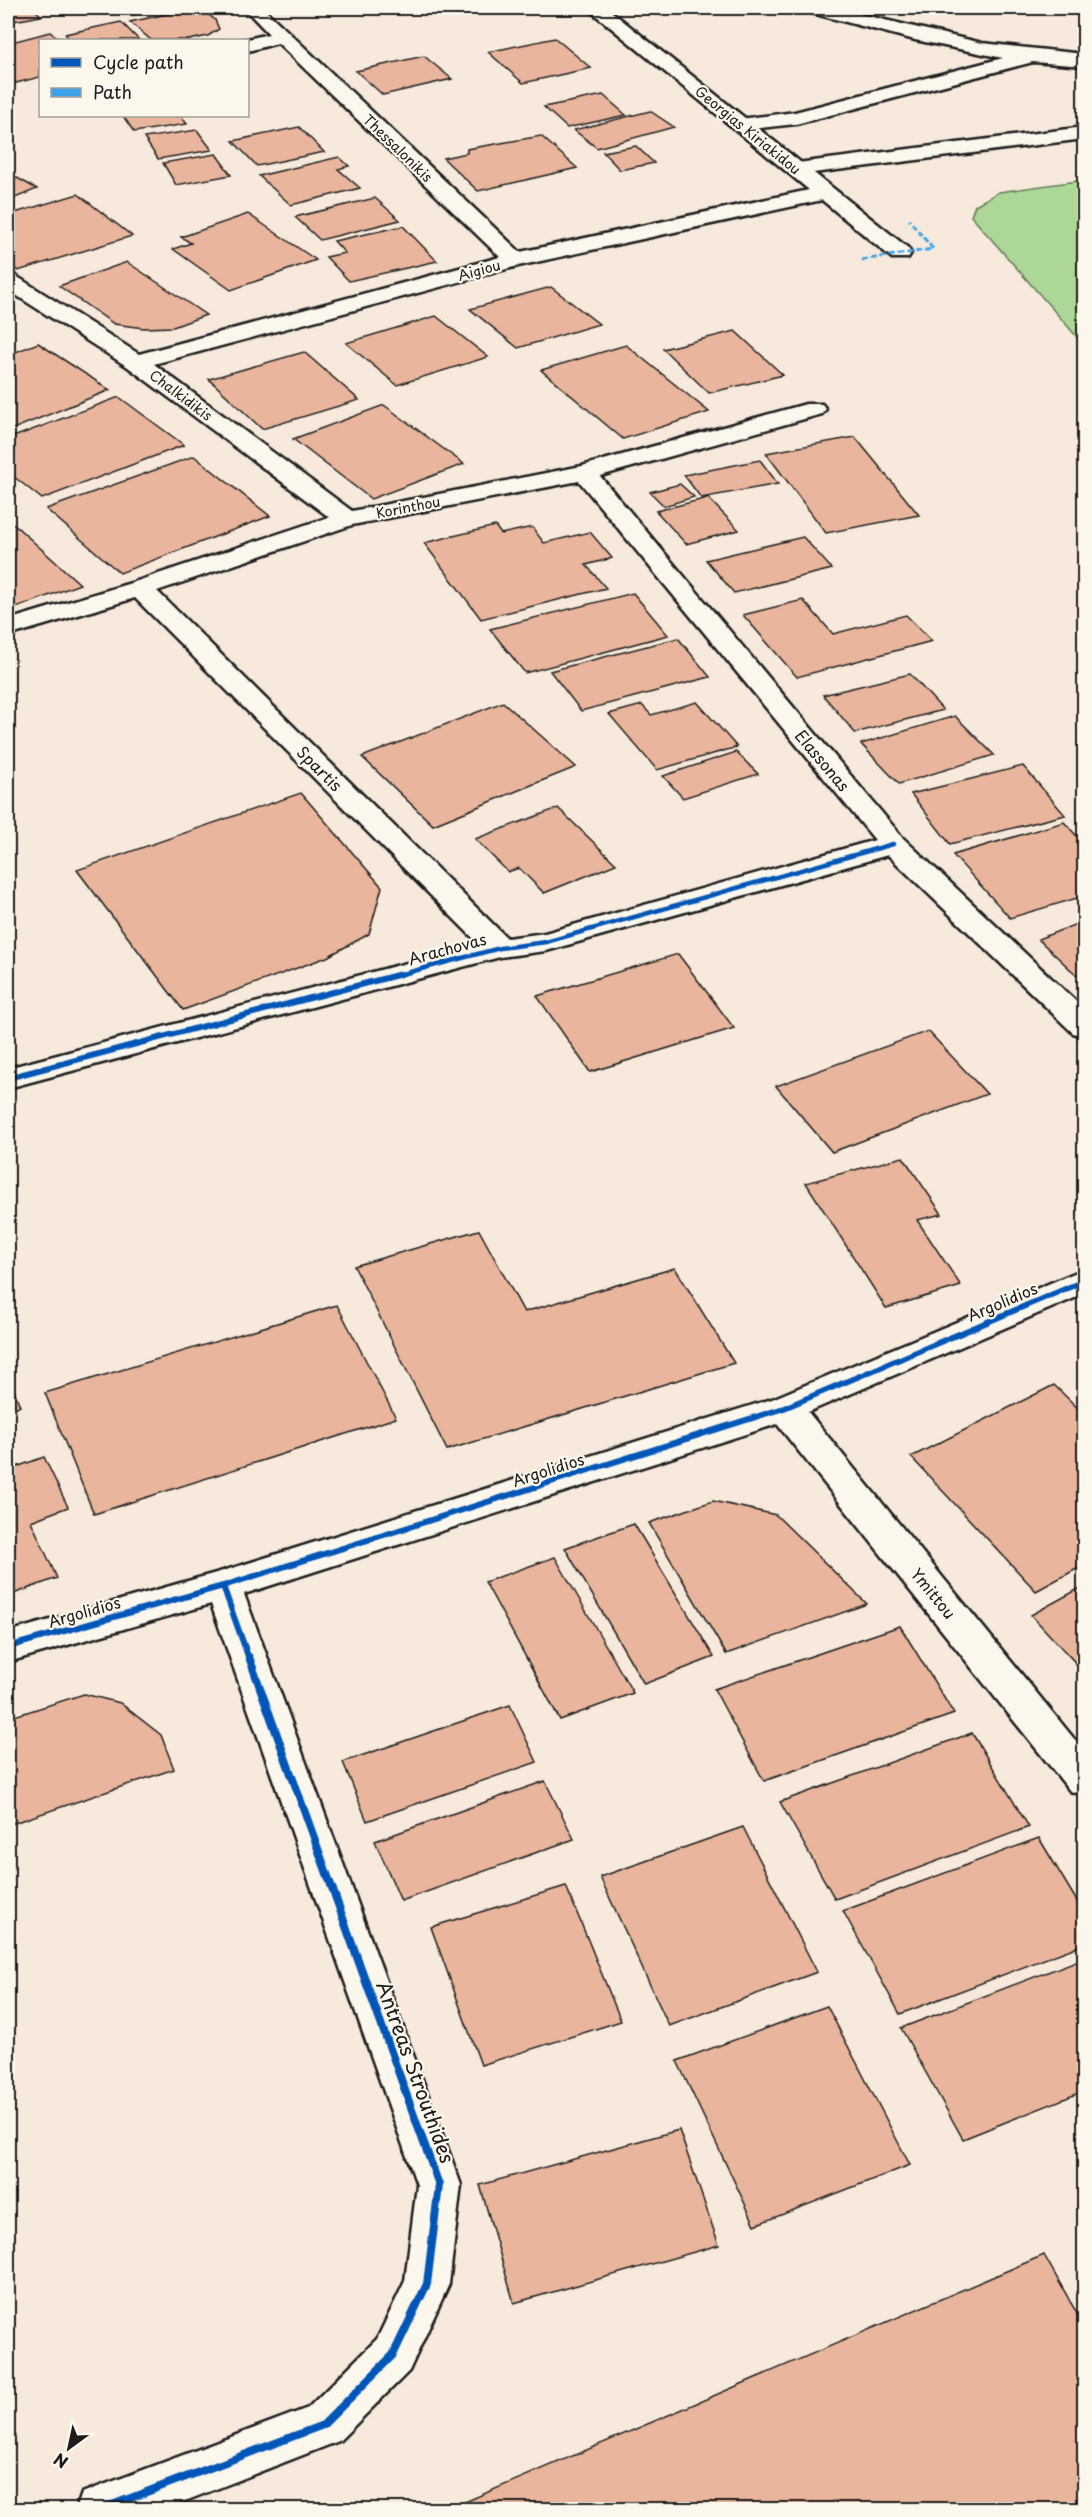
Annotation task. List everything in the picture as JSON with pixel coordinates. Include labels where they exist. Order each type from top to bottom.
[{"type":"street","name":"Thessalonikis","points":[[253,8],[280,37],[515,260]]},
{"type":"street","name":"Georgias Kiriakidou","points":[[596,8],[900,253]]},
{"type":"street","points":[[815,8],[924,37],[1032,56],[1084,60]]},
{"type":"street","points":[[249,45],[280,37]]},
{"type":"street","points":[[740,124],[796,118],[1032,56]]},
{"type":"street","points":[[796,169],[836,166],[1084,133]]},
{"type":"street","name":"Aigiou","points":[[136,362],[515,260],[826,193]]},
{"type":"street","name":"Chalkidikis","points":[[8,281],[136,362],[347,519]]},
{"type":"street","name":"Korinthou","points":[[8,628],[140,588],[347,519],[585,473],[814,409]]},
{"type":"street","name":"Elassonas","points":[[585,473],[893,844],[1084,1026]]},
{"type":"street","name":"Spartis","points":[[140,588],[500,948]]},
{"type":"street","name":"Arachovas","points":[[8,1078],[500,948],[546,942],[893,844]]},
{"type":"street","name":"Argolidios","points":[[8,1647],[223,1586],[784,1408],[1084,1281]]},
{"type":"street","name":"Ymittou","points":[[784,1408],[1084,1779]]},
{"type":"street","name":"Antreas Strouthides","points":[[99,2510],[323,2425],[393,2355],[427,2284],[439,2185],[223,1586]]},
{"type":"green space","points":[[1084,180],[1084,345],[971,216],[975,205],[999,192]]},
{"type":"building","points":[[8,8],[34,8],[41,16],[8,22]]},
{"type":"building","points":[[126,8],[171,8],[133,15]]},
{"type":"building","points":[[201,8],[215,20],[219,29],[208,36],[194,39],[150,39],[130,22]]},
{"type":"building","points":[[121,22],[138,39],[70,39],[65,34]]},
{"type":"building","points":[[50,32],[59,39],[39,39],[39,77],[8,85],[8,43]]},
{"type":"building","points":[[555,38],[591,68],[523,83],[488,52]]},
{"type":"building","points":[[424,56],[452,79],[383,95],[356,71]]},
{"type":"building","points":[[603,95],[626,115],[567,128],[544,107]]},
{"type":"building","points":[[650,111],[674,127],[597,148],[574,130]]},
{"type":"building","points":[[124,117],[182,117],[187,124],[134,132]]},
{"type":"building","points":[[299,127],[324,152],[257,166],[233,141]]},
{"type":"building","points":[[197,130],[212,150],[158,159],[144,138]]},
{"type":"building","points":[[541,136],[577,168],[478,191],[443,158],[467,153],[467,149]]},
{"type":"building","points":[[636,146],[654,163],[620,170],[603,152]]},
{"type":"building","points":[[216,154],[231,175],[176,185],[163,163]]},
{"type":"building","points":[[339,157],[349,166],[338,169],[360,188],[291,205],[259,176]]},
{"type":"building","points":[[8,175],[37,189],[8,201]]},
{"type":"building","points":[[78,194],[132,236],[18,271],[8,262],[8,215]]},
{"type":"building","points":[[375,198],[400,220],[320,240],[295,217]]},
{"type":"building","points":[[248,214],[316,260],[231,290],[173,249],[191,243],[181,237]]},
{"type":"building","points":[[403,226],[437,261],[349,281],[326,257],[345,253],[334,241]]},
{"type":"building","points":[[127,262],[206,315],[173,327],[144,328],[114,324],[59,286]]},
{"type":"building","points":[[551,287],[599,324],[518,348],[470,309]]},
{"type":"building","points":[[436,316],[488,357],[397,385],[346,343]]},
{"type":"building","points":[[735,331],[783,375],[709,393],[663,349]]},
{"type":"building","points":[[38,343],[110,390],[8,431],[8,355]]},
{"type":"building","points":[[626,345],[709,412],[623,439],[541,370]]},
{"type":"building","points":[[304,352],[359,400],[262,429],[209,379]]},
{"type":"building","points":[[119,397],[184,445],[42,499],[8,472],[8,439]]},
{"type":"building","points":[[384,405],[464,464],[371,499],[293,439]]},
{"type":"building","points":[[855,437],[919,515],[826,533],[766,453]]},
{"type":"building","points":[[194,456],[270,516],[120,573],[46,509]]},
{"type":"building","points":[[760,460],[778,484],[701,498],[684,475]]},
{"type":"building","points":[[680,484],[694,497],[664,506],[650,492]]},
{"type":"building","points":[[708,498],[739,530],[686,544],[656,511]]},
{"type":"building","points":[[8,519],[80,584],[8,611]]},
{"type":"building","points":[[495,526],[501,534],[532,527],[544,543],[590,532],[612,558],[586,565],[606,588],[481,619],[424,543]]},
{"type":"building","points":[[803,537],[832,569],[734,593],[706,560]]},
{"type":"building","points":[[633,593],[668,635],[525,673],[490,629]]},
{"type":"building","points":[[803,600],[833,634],[906,615],[932,641],[797,677],[743,615]]},
{"type":"building","points":[[678,638],[710,677],[581,711],[550,671]]},
{"type":"building","points":[[910,674],[943,710],[855,733],[823,695]]},
{"type":"building","points":[[503,702],[576,767],[433,825],[362,757]]},
{"type":"building","points":[[697,702],[737,747],[657,770],[609,714],[642,705],[651,715]]},
{"type":"building","points":[[955,716],[994,755],[899,784],[861,744]]},
{"type":"building","points":[[736,752],[758,774],[683,798],[663,776]]},
{"type":"building","points":[[1023,766],[1065,815],[950,844],[911,794]]},
{"type":"building","points":[[301,793],[382,887],[369,934],[327,957],[183,1010],[77,870]]},
{"type":"building","points":[[558,808],[616,864],[544,893],[519,868],[508,872],[475,839]]},
{"type":"building","points":[[1064,822],[1084,844],[1084,896],[1010,918],[953,855]]},
{"type":"building","points":[[1084,921],[1084,982],[1038,939]]},
{"type":"building","points":[[678,954],[734,1028],[590,1072],[537,996]]},
{"type":"building","points":[[928,1031],[987,1094],[832,1152],[776,1086]]},
{"type":"building","points":[[903,1157],[942,1214],[917,1220],[961,1286],[886,1308],[806,1183]]},
{"type":"building","points":[[479,1230],[524,1312],[675,1268],[734,1363],[447,1450],[354,1266]]},
{"type":"building","points":[[337,1305],[396,1418],[94,1514],[45,1393]]},
{"type":"building","points":[[8,1374],[20,1406],[8,1410]]},
{"type":"building","points":[[1054,1385],[1084,1414],[1084,1565],[1036,1591],[911,1457]]},
{"type":"building","points":[[44,1457],[68,1507],[31,1521],[57,1578],[8,1596],[8,1470]]},
{"type":"building","points":[[713,1501],[776,1515],[867,1604],[726,1654],[649,1523]]},
{"type":"building","points":[[634,1524],[714,1657],[644,1684],[565,1548]]},
{"type":"building","points":[[555,1557],[633,1693],[560,1720],[485,1582]]},
{"type":"building","points":[[1084,1586],[1084,1672],[1031,1615]]},
{"type":"building","points":[[900,1626],[954,1714],[764,1781],[714,1689]]},
{"type":"building","points":[[84,1694],[120,1703],[161,1735],[174,1769],[8,1825],[8,1718]]},
{"type":"building","points":[[510,1705],[537,1762],[367,1821],[343,1762]]},
{"type":"building","points":[[972,1733],[1029,1827],[835,1899],[780,1802]]},
{"type":"building","points":[[545,1781],[574,1839],[401,1901],[375,1841]]},
{"type":"building","points":[[743,1827],[817,1972],[669,2026],[600,1877]]},
{"type":"building","points":[[1039,1838],[1084,1913],[1084,1944],[900,2014],[843,1911]]},
{"type":"building","points":[[566,1886],[621,2021],[481,2065],[431,1927]]},
{"type":"building","points":[[1084,1958],[1084,2091],[963,2139],[901,2028]]},
{"type":"building","points":[[827,2006],[910,2165],[755,2225],[677,2061]]},
{"type":"building","points":[[679,2130],[719,2245],[514,2303],[480,2185]]},
{"type":"building","points":[[1044,2255],[1084,2326],[1084,2510],[446,2510]]},
{"type":"marked path","points":[[862,260],[933,249],[909,220]]},
{"type":"cycle path","points":[[8,1078],[500,948],[546,942],[893,844]]},
{"type":"cycle path","points":[[8,1647],[223,1586],[784,1408],[1084,1281]]},
{"type":"cycle path","points":[[99,2510],[323,2425],[393,2355],[427,2284],[439,2185],[223,1586]]}]
